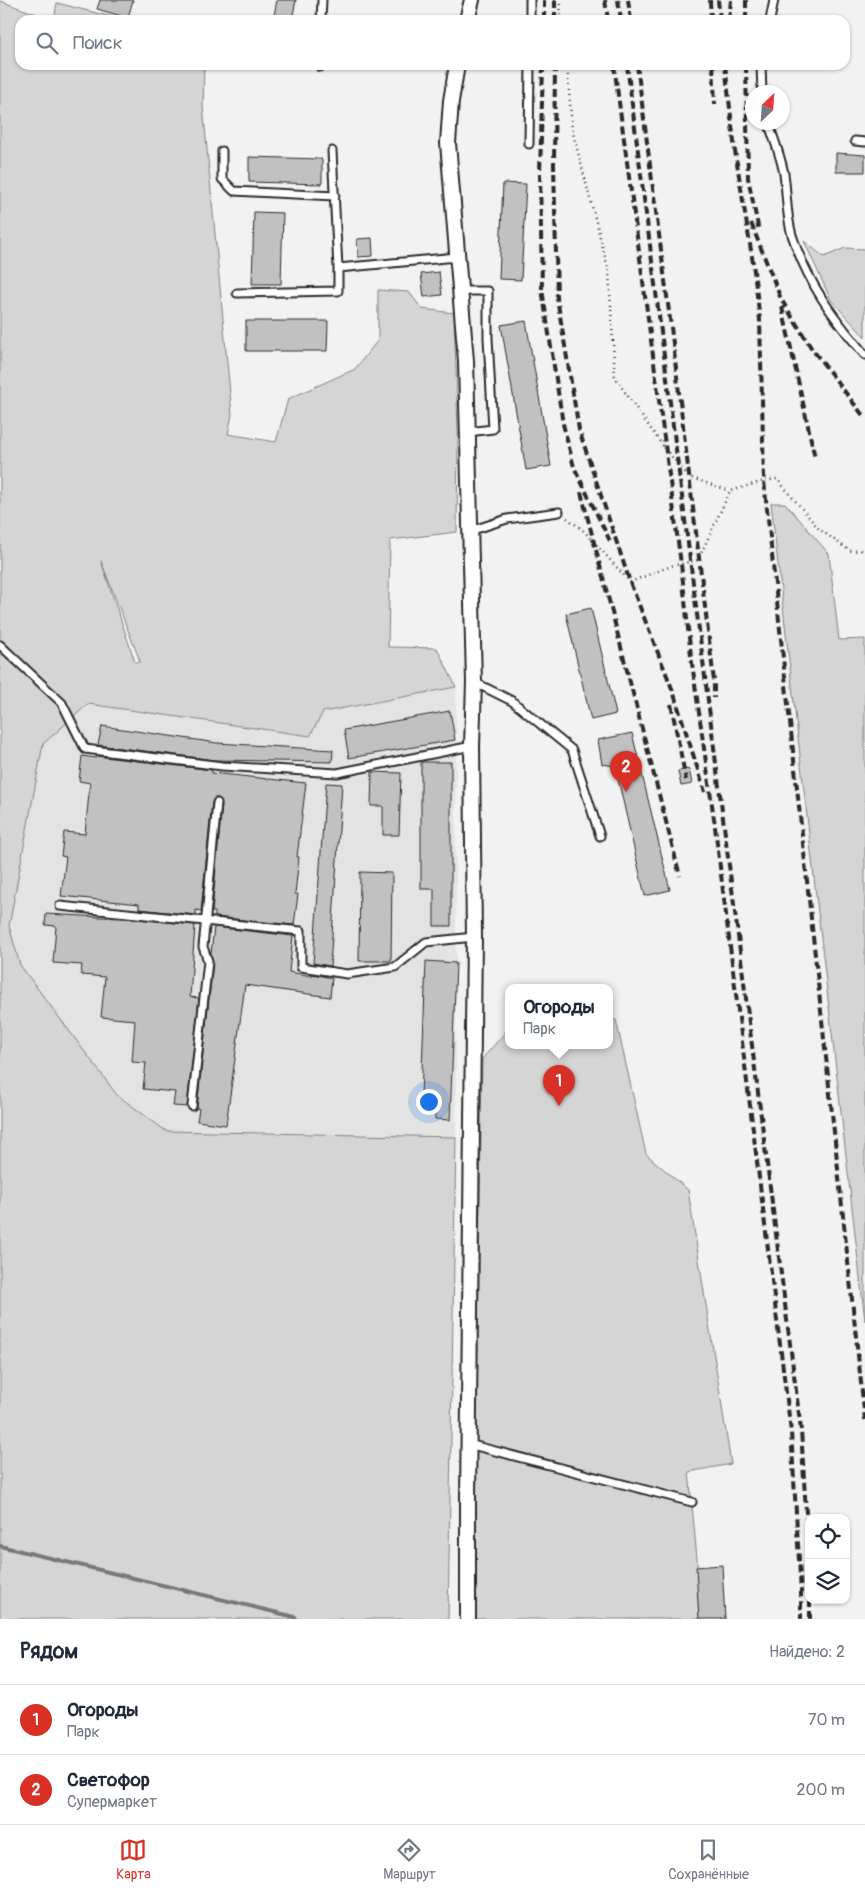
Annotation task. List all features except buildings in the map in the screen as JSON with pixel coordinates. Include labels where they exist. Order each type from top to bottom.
[{"type":"street","points":[[468,15],[472,0]]},
{"type":"street","points":[[456,70],[451,101],[448,143],[466,361],[474,682],[472,746],[474,937],[468,1444],[468,1619]]},
{"type":"lane","points":[[321,15],[322,0]]},
{"type":"lane","points":[[530,0],[530,15]]},
{"type":"lane","points":[[771,15],[774,0]]},
{"type":"lane","points":[[530,70],[530,144]]},
{"type":"lane","points":[[761,70],[762,85]]},
{"type":"lane","points":[[770,130],[784,174],[787,208],[792,234],[814,287],[835,319],[865,355]]},
{"type":"lane","points":[[855,142],[865,142]]},
{"type":"lane","points":[[222,151],[222,179],[234,191],[334,196]]},
{"type":"lane","points":[[237,293],[338,292],[332,152]]},
{"type":"lane","points":[[338,268],[457,257]]},
{"type":"lane","points":[[461,291],[488,291],[488,338],[493,429],[468,432]]},
{"type":"lane","points":[[470,531],[507,519],[559,512]]},
{"type":"lane","points":[[0,645],[62,703],[85,749],[222,766],[337,773],[472,746]]},
{"type":"lane","points":[[474,682],[512,701],[572,750],[600,836]]},
{"type":"lane","points":[[192,1106],[208,961],[203,947],[217,803]]},
{"type":"lane","points":[[60,906],[301,931],[301,967],[348,974],[395,967],[426,942],[474,937]]},
{"type":"lane","points":[[468,1444],[692,1502]]},
{"type":"path","points":[[560,15],[561,0]]},
{"type":"path","points":[[567,70],[572,129],[609,272],[616,378],[665,449],[689,477],[730,491],[764,480],[777,479],[819,529],[850,550],[865,550]]},
{"type":"path","points":[[559,512],[584,531],[630,582],[671,566],[698,560],[730,491]]},
{"type":"shaded area","points":[[0,1],[39,15],[15,15],[15,70],[204,70],[203,106],[232,415],[228,434],[276,442],[288,399],[355,369],[378,340],[378,290],[409,292],[422,309],[454,313],[458,429],[457,532],[390,540],[388,647],[437,648],[456,687],[323,712],[310,736],[88,704],[43,744],[9,926],[20,965],[117,1095],[166,1131],[456,1137],[448,1619],[0,1619]],"holes":[[[101,561],[140,662],[135,662]]]},
{"type":"shaded area","points":[[57,3],[104,15],[55,15]]},
{"type":"shaded area","points":[[804,241],[824,257],[845,248],[865,249],[865,337],[831,300]]},
{"type":"shaded area","points":[[771,503],[785,503],[829,554],[839,640],[865,639],[865,1321]]},
{"type":"shaded area","points":[[456,687],[456,1137],[166,1131],[117,1095],[20,965],[9,926],[43,744],[88,704],[310,736],[322,713]]},
{"type":"shaded area","points":[[613,1020],[616,1020],[646,1154],[688,1190],[731,1464],[689,1472],[697,1559],[699,1619],[474,1619],[482,1059],[505,1033],[505,1049],[613,1049]]},
{"type":"waterway","points":[[0,1546],[295,1617],[296,1619]]},
{"type":"railway","points":[[544,0],[544,15]]},
{"type":"railway","points":[[555,0],[555,15]]},
{"type":"railway","points":[[605,0],[607,15]]},
{"type":"railway","points":[[618,0],[620,15]]},
{"type":"railway","points":[[628,0],[630,15]]},
{"type":"railway","points":[[710,0],[711,15]]},
{"type":"railway","points":[[718,0],[720,15]]},
{"type":"railway","points":[[730,15],[731,0]]},
{"type":"railway","points":[[746,0],[746,15]]},
{"type":"railway","points":[[543,70],[540,173],[542,289],[563,424],[574,467],[610,541]]},
{"type":"railway","points":[[555,70],[554,165],[557,298],[579,430],[630,582],[673,691],[705,792]]},
{"type":"railway","points":[[615,70],[681,564],[691,656],[714,819],[791,1432],[801,1619]]},
{"type":"railway","points":[[628,70],[801,1430],[809,1559]]},
{"type":"railway","points":[[638,70],[671,327],[714,681],[714,698]]},
{"type":"railway","points":[[713,70],[715,104]]},
{"type":"railway","points":[[726,70],[735,151],[760,320],[764,481],[865,1420]]},
{"type":"railway","points":[[746,70],[748,178],[759,231]]},
{"type":"railway","points":[[751,223],[781,299],[812,349],[865,418]]},
{"type":"railway","points":[[782,307],[815,458]]},
{"type":"railway","points":[[581,492],[680,876]]},
{"type":"railway","points":[[671,704],[686,780]]},
{"type":"railway","points":[[810,1604],[810,1619]]},
{"type":"place","name":"Светофор","points":[[626,792]]},
{"type":"place","name":"Огороды","points":[[559,1106]]}]
